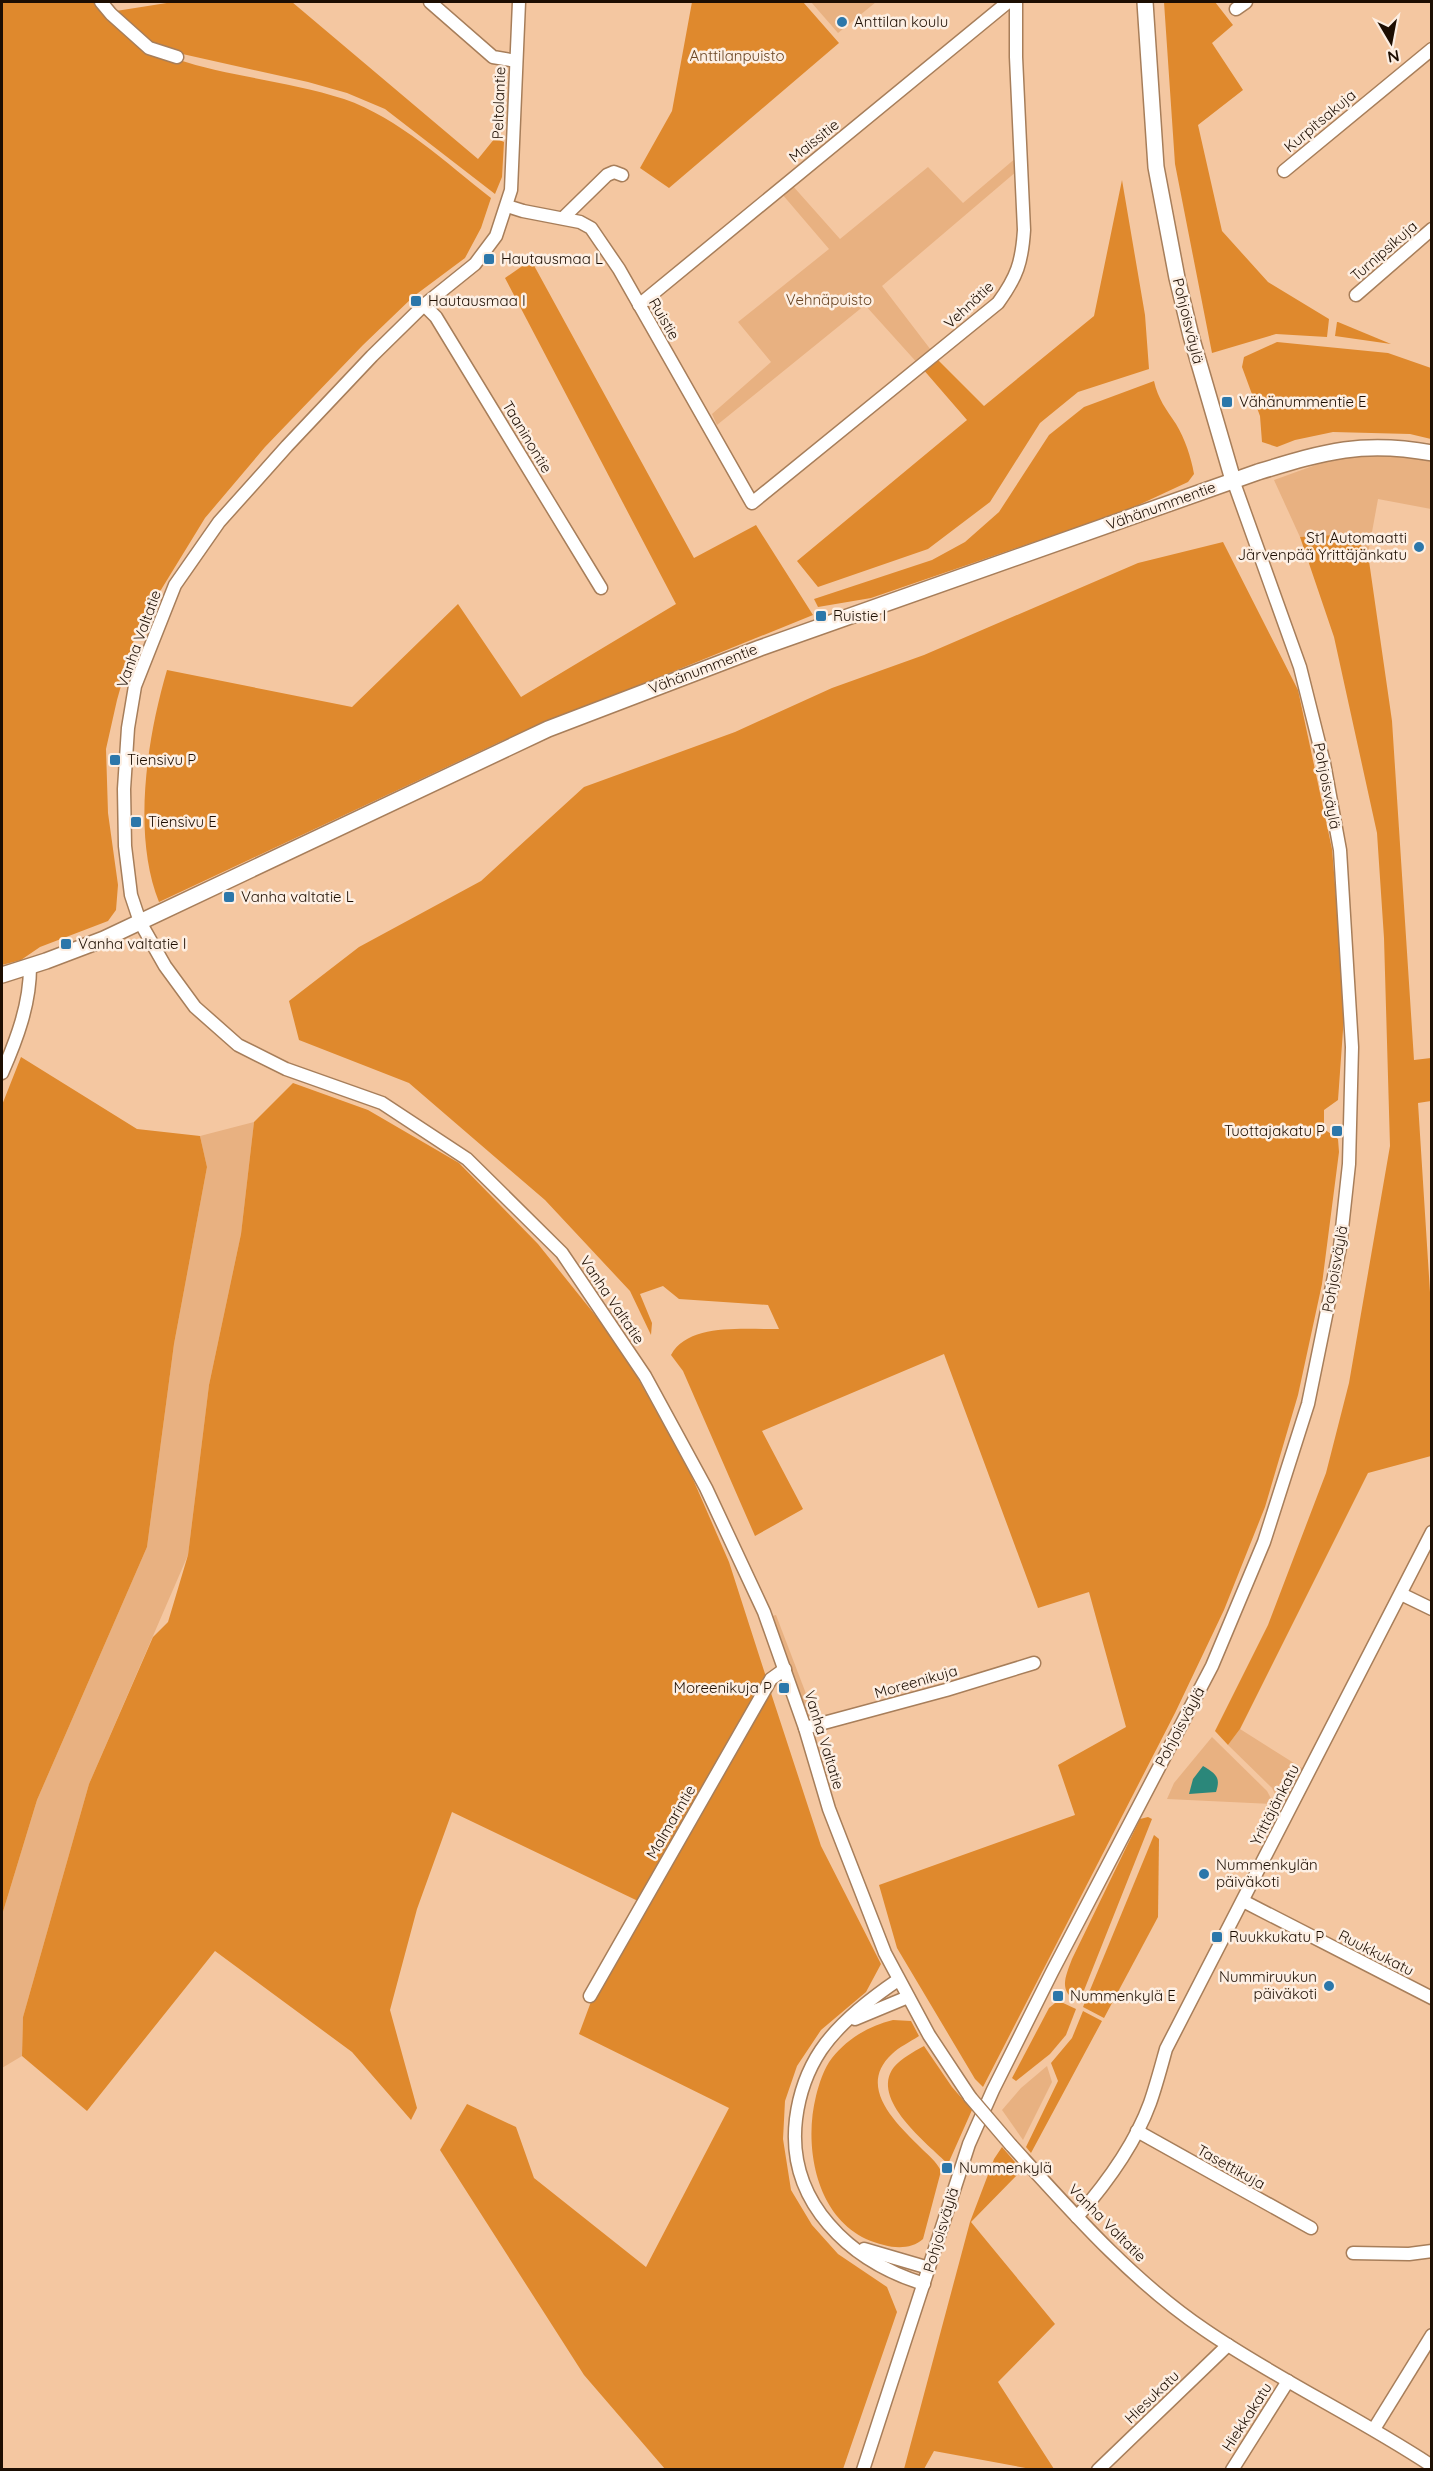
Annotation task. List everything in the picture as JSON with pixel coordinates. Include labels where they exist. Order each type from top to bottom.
[{"type":"main road","name":"Pohjoisväylä","points":[[1145,2],[1156,167],[1177,278],[1191,336],[1233,480]]},
{"type":"main road","name":"Vähänummentie","points":[[2,975],[104,939],[548,729],[760,648],[1233,480],[1308,457],[1349,448],[1381,447],[1431,453]]},
{"type":"street","points":[[101,2],[149,48],[177,57]]},
{"type":"street","points":[[430,2],[493,57],[516,61]]},
{"type":"street","name":"Peltolantie","points":[[507,206],[511,190],[519,2]]},
{"type":"street","name":"Maissitie","points":[[639,305],[1008,2]]},
{"type":"street","name":"Vehnätie","points":[[752,503],[998,303],[1014,282],[1022,257],[1024,230],[1016,57],[1016,2]]},
{"type":"street","name":"Kurpitsakuja","points":[[1284,171],[1431,49]]},
{"type":"street","points":[[563,218],[607,175],[614,172],[622,175]]},
{"type":"street","name":"Ruistie","points":[[507,206],[580,222],[591,228],[619,269],[752,503]]},
{"type":"street","name":"Vanha Valtatie","points":[[507,206],[496,236],[475,264],[424,305],[331,399],[219,522],[175,585],[135,686],[126,748],[125,846],[131,895],[140,922],[165,966],[195,1007],[238,1045],[286,1070],[382,1103],[467,1159],[562,1253],[645,1377],[706,1488],[764,1612],[805,1728],[830,1809],[870,1918],[898,1980],[929,2035],[970,2097],[1077,2217],[1160,2295],[1228,2345],[1374,2429],[1431,2466]]},
{"type":"street","name":"Turnipsikuja","points":[[1356,295],[1431,229]]},
{"type":"street","name":"Taaninontie","points":[[424,305],[436,317],[601,588]]},
{"type":"street","name":"Pohjoisväylä","points":[[863,2469],[969,2144],[993,2090],[1212,1666],[1244,1594],[1286,1478],[1308,1404],[1340,1247],[1349,1164],[1352,1047],[1340,850],[1324,763],[1300,667],[1233,480]]},
{"type":"street","points":[[2,1073],[12,1050],[28,998],[30,967]]},
{"type":"street","name":"Yrittäjänkatu","points":[[1077,2217],[1108,2176],[1137,2131],[1149,2104],[1166,2049],[1431,1532]]},
{"type":"street","points":[[1401,1594],[1431,1609]]},
{"type":"street","name":"Moreenikuja","points":[[805,1728],[912,1700],[1035,1663]]},
{"type":"street","name":"Malmarintie","points":[[590,1996],[771,1679],[785,1669]]},
{"type":"street","name":"Ruukkukatu","points":[[1243,1902],[1431,1998]]},
{"type":"street","points":[[898,1980],[835,2033],[820,2051],[801,2091],[794,2134],[800,2175],[809,2197],[820,2214],[846,2240],[882,2267],[924,2284]]},
{"type":"street","points":[[835,2033],[862,2016],[908,1997]]},
{"type":"street","name":"Tasettikuja","points":[[1137,2131],[1311,2228]]},
{"type":"street","points":[[846,2240],[868,2251],[929,2268]]},
{"type":"street","points":[[1353,2253],[1409,2254],[1431,2251]]},
{"type":"street","points":[[1374,2429],[1431,2335]]},
{"type":"street","name":"Hiesukatu","points":[[1098,2469],[1228,2345]]},
{"type":"street","name":"Hiekkakatu","points":[[1232,2469],[1288,2381]]},
{"type":"green space","points":[[2,2],[100,2],[136,34],[176,59],[323,93],[364,107],[403,129],[491,198],[481,228],[465,258],[414,296],[363,345],[265,447],[205,518],[137,629],[117,700],[106,749],[108,813],[118,885],[116,910],[108,921],[40,947],[21,960],[2,965]]},
{"type":"green space","points":[[173,2],[292,2],[478,159],[495,138],[504,142],[502,177],[495,194],[385,109],[347,93],[308,82],[178,53],[152,44],[116,11]]},
{"type":"green space","name":"Anttilanpuisto","points":[[692,2],[803,2],[839,43],[669,188],[640,168],[672,111]]},
{"type":"green space","points":[[811,2],[876,2],[838,33]]},
{"type":"green space","points":[[1164,2],[1215,2],[1233,25],[1212,43],[1243,90],[1198,125],[1222,231],[1268,282],[1329,319],[1327,337],[1276,334],[1212,353],[1175,164]]},
{"type":"green space","name":"Vehnäpuisto","points":[[1017,157],[1017,171],[882,286],[934,354],[920,366],[865,305],[717,425],[712,414],[771,362],[738,322],[829,249],[782,194],[792,185],[840,239],[928,167],[963,203]]},
{"type":"green space","points":[[1122,180],[1145,315],[1149,369],[1078,392],[1040,423],[990,502],[928,549],[818,587],[797,561],[967,420],[922,368],[936,358],[984,406],[1094,316]]},
{"type":"green space","points":[[531,260],[694,558],[756,525],[813,615],[502,741],[159,902],[151,876],[146,847],[145,786],[154,726],[167,670],[352,707],[458,604],[521,697],[676,604],[505,278]]},
{"type":"green space","points":[[1338,322],[1391,344],[1335,336]]},
{"type":"green space","points":[[1277,342],[1388,353],[1431,368],[1431,439],[1410,434],[1333,432],[1295,440],[1277,447],[1262,442],[1260,416],[1242,367],[1244,357]]},
{"type":"green space","points":[[1154,381],[1160,399],[1187,448],[1194,474],[1188,482],[1130,509],[871,598],[818,607],[814,599],[932,560],[965,542],[999,512],[1049,435],[1084,407]]},
{"type":"green space","points":[[1394,453],[1431,461],[1431,509],[1378,499],[1368,554],[1352,534],[1300,537],[1274,480],[1335,458]]},
{"type":"green space","points":[[1352,534],[1368,554],[1392,721],[1414,1060],[1431,1058],[1431,1101],[1418,1103],[1431,1308],[1431,1456],[1368,1473],[1240,1729],[1228,1745],[1215,1731],[1268,1625],[1326,1473],[1349,1383],[1390,1146],[1384,938],[1377,833],[1334,637],[1300,537]]},
{"type":"green space","points":[[1223,542],[1298,690],[1332,849],[1345,1002],[1338,1100],[1324,1110],[1324,1129],[1338,1139],[1339,1152],[1322,1284],[1298,1395],[1265,1507],[1224,1610],[1175,1713],[983,2087],[975,2079],[897,1948],[879,1885],[1075,1815],[1058,1765],[1126,1727],[1089,1592],[1038,1608],[944,1354],[762,1431],[803,1509],[755,1536],[683,1371],[671,1355],[679,1344],[705,1333],[736,1329],[779,1329],[768,1305],[679,1299],[663,1286],[640,1294],[652,1323],[651,1335],[630,1291],[545,1200],[409,1083],[299,1040],[289,1001],[359,947],[481,881],[584,787],[735,732],[832,688],[924,655],[1138,563]]},
{"type":"green space","points":[[21,1057],[137,1129],[200,1136],[207,1167],[174,1344],[147,1547],[37,1800],[2,1915],[2,1105]]},
{"type":"green space","points":[[293,1083],[368,1110],[459,1163],[538,1244],[620,1346],[689,1470],[729,1562],[767,1680],[638,1901],[452,1812],[417,1909],[390,2010],[417,2108],[411,2120],[352,2052],[215,1951],[87,2111],[22,2056],[23,2017],[89,1784],[153,1637],[168,1622],[188,1555],[209,1385],[241,1234],[254,1122]]},
{"type":"green space","points":[[254,1122],[241,1234],[209,1385],[188,1555],[89,1784],[23,2017],[22,2056],[2,2068],[2,1915],[37,1800],[147,1547],[174,1344],[207,1167],[200,1136]]},
{"type":"green space","points":[[776,1615],[816,1720],[808,1716],[772,1620],[772,1616]]},
{"type":"green space","points":[[770,1690],[821,1846],[881,1964],[866,1992],[821,2030],[797,2066],[785,2101],[783,2139],[791,2190],[812,2225],[838,2254],[887,2287],[897,2312],[843,2469],[665,2469],[584,2375],[440,2150],[467,2104],[516,2127],[534,2178],[646,2267],[729,2108],[579,2034],[592,1999]]},
{"type":"green space","points":[[1240,1729],[1305,1770],[1288,1804],[1280,1804],[1272,1788],[1228,1745]]},
{"type":"green space","points":[[1212,1737],[1267,1791],[1274,1804],[1167,1799],[1174,1783]]},
{"type":"green space","points":[[1148,1817],[1152,1819],[1079,2003],[1068,1994],[1066,1989],[1069,1966],[1140,1819]]},
{"type":"green space","points":[[1154,1835],[1159,1839],[1158,1917],[1104,2018],[1083,2007]]},
{"type":"green space","points":[[1061,2002],[1076,2009],[1066,2035],[1050,2054],[1016,2081],[1012,2078],[1049,2008]]},
{"type":"green space","points":[[1083,2011],[1102,2021],[1031,2153],[1026,2147],[1058,2081],[1051,2063],[1072,2038]]},
{"type":"green space","points":[[893,2020],[911,2021],[919,2036],[895,2051],[882,2067],[878,2079],[879,2092],[892,2116],[941,2171],[923,2239],[910,2246],[900,2247],[884,2245],[862,2237],[844,2224],[830,2206],[820,2186],[814,2164],[812,2141],[812,2118],[816,2096],[829,2062],[845,2044],[860,2034]]},
{"type":"green space","points":[[924,2046],[952,2087],[972,2110],[948,2164],[904,2120],[889,2093],[888,2080],[894,2067]]},
{"type":"green space","points":[[1047,2066],[1052,2082],[1023,2140],[1002,2110],[1021,2088]]},
{"type":"green space","points":[[1002,2147],[1022,2170],[971,2222],[1055,2324],[998,2382],[1054,2469],[1031,2469],[934,2451],[924,2469],[904,2469],[970,2222],[994,2159]]},
{"type":"water","points":[[1203,1766],[1218,1779],[1216,1792],[1189,1794],[1193,1779]]},
{"type":"place","name":"Anttilan koulu","points":[[842,22]]},
{"type":"place","name":"Hautausmaa L","points":[[489,259]]},
{"type":"place","name":"Hautausmaa I","points":[[416,301]]},
{"type":"place","name":"Vähänummentie E","points":[[1227,402]]},
{"type":"place","name":"St1 Automaatti Järvenpää Yrittäjänkatu","points":[[1419,547]]},
{"type":"place","name":"Ruistie I","points":[[821,616]]},
{"type":"place","name":"Tiensivu P","points":[[115,760]]},
{"type":"place","name":"Tiensivu E","points":[[136,822]]},
{"type":"place","name":"Vanha valtatie L","points":[[229,897]]},
{"type":"place","name":"Vanha valtatie I","points":[[66,944]]},
{"type":"place","name":"Tuottajakatu P","points":[[1337,1131]]},
{"type":"place","name":"Moreenikuja P","points":[[784,1688]]},
{"type":"place","name":"Nummenkylän päiväkoti","points":[[1204,1874]]},
{"type":"place","name":"Ruukkukatu P","points":[[1217,1937]]},
{"type":"place","name":"Nummiruukun päiväkoti","points":[[1329,1986]]},
{"type":"place","name":"Nummenkylä E","points":[[1058,1996]]},
{"type":"place","name":"Nummenkylä","points":[[947,2168]]}]
